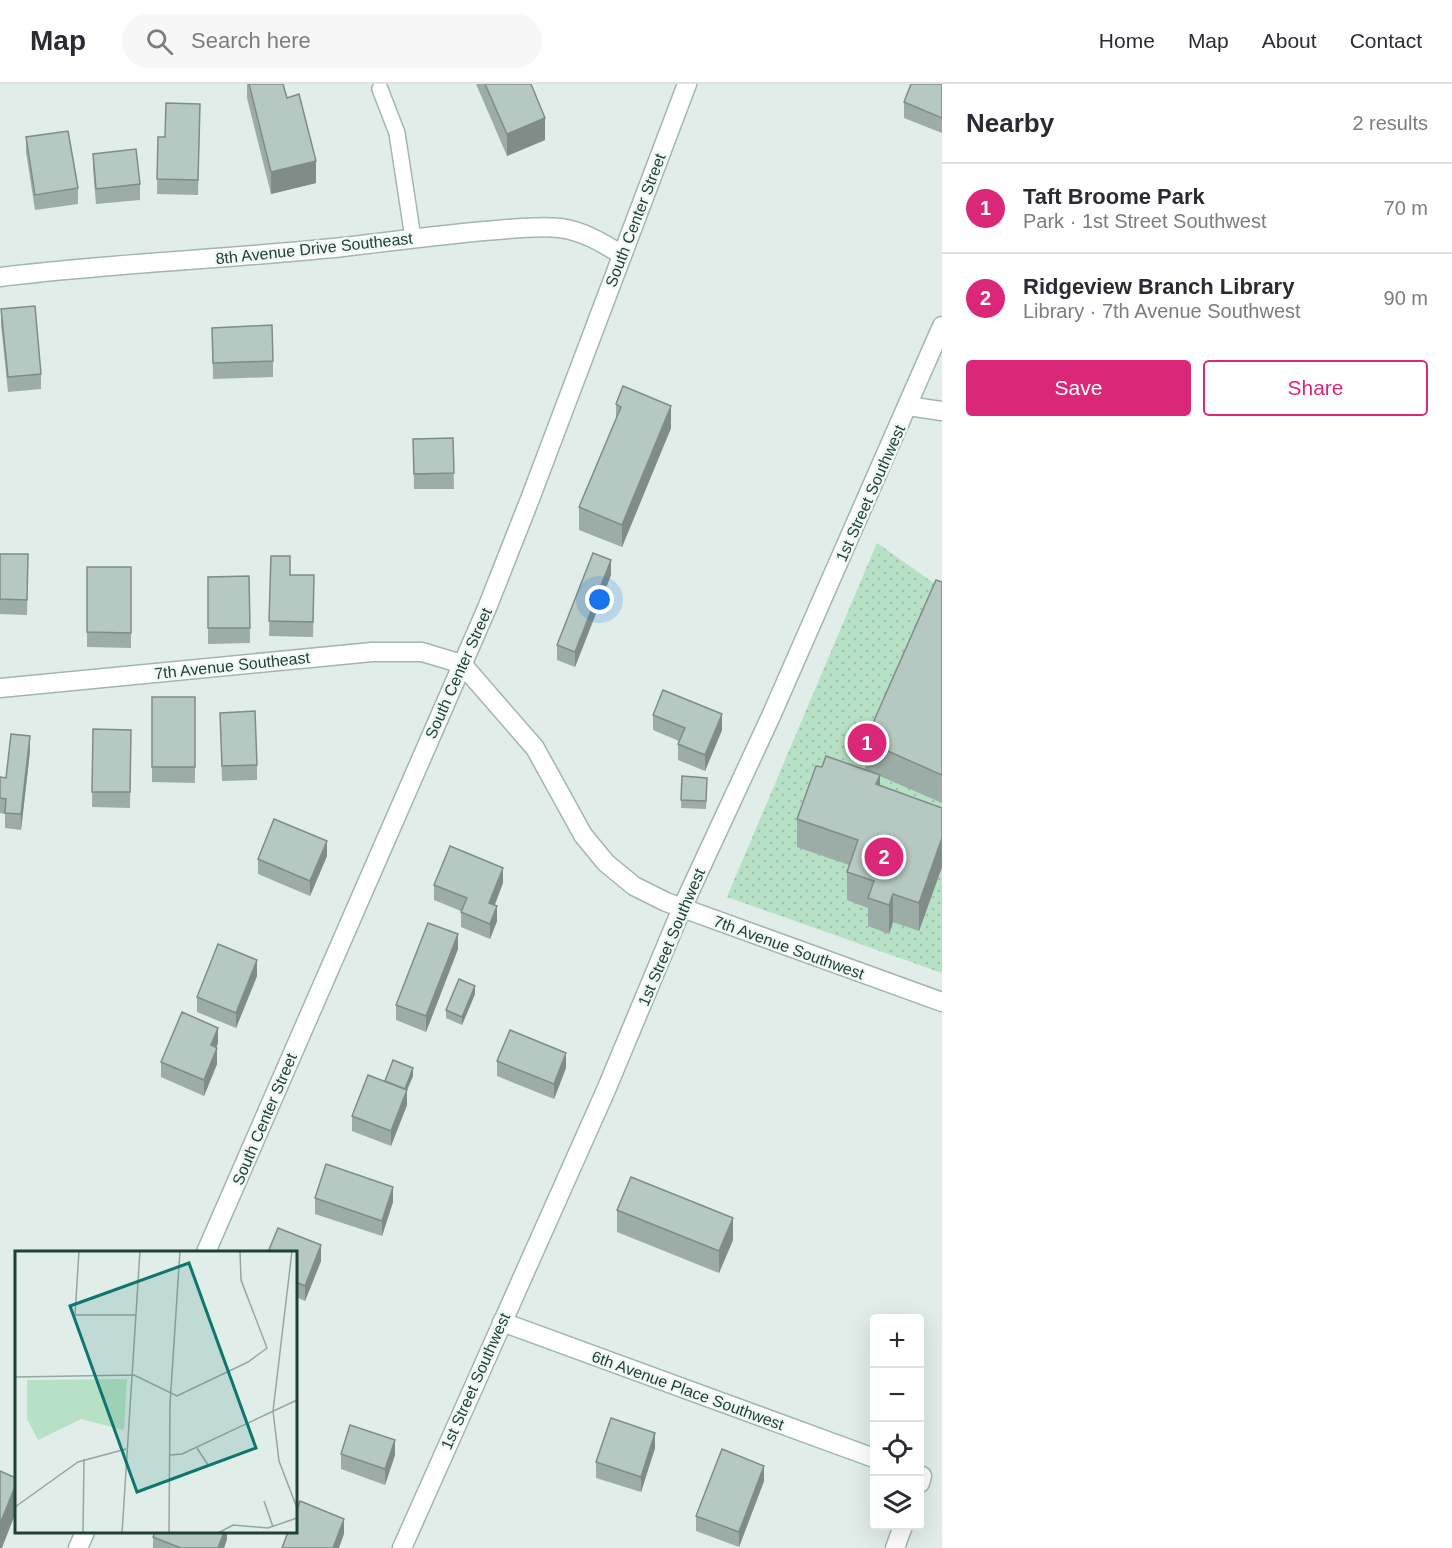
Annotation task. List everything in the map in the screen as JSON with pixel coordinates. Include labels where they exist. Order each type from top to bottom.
[{"type":"street","name":"South Center Street","points":[[206,1251],[487,608],[687,84]]},
{"type":"street","name":"8th Avenue Drive Southeast","points":[[0,277],[532,228],[561,228],[598,240],[622,255]]},
{"type":"street","name":"1st Street Southwest","points":[[402,1548],[606,1090],[682,908],[776,705],[942,326]]},
{"type":"street","points":[[908,406],[942,411]]},
{"type":"street","name":"7th Avenue Southeast","points":[[0,688],[372,652],[422,652],[462,664]]},
{"type":"street","name":"7th Avenue Southwest","points":[[462,664],[535,748],[583,835],[606,863],[634,886],[682,908],[942,1002]]},
{"type":"street","name":"6th Avenue Place Southwest","points":[[502,1322],[870,1457]]},
{"type":"street","points":[[895,1548],[902,1530]]},
{"type":"street","points":[[78,1548],[85,1533]]},
{"type":"lane","points":[[380,89],[397,133],[413,238]]},
{"type":"green space","points":[[877,543],[942,589],[942,973],[727,897]]},
{"type":"building","points":[[249,84],[283,84],[287,98],[299,94],[316,161],[271,172]]},
{"type":"building","points":[[485,84],[531,84],[545,118],[507,134]]},
{"type":"building","points":[[911,84],[942,84],[942,118],[904,102]]},
{"type":"building","points":[[166,103],[200,104],[198,180],[157,179],[158,137],[165,137]]},
{"type":"building","points":[[68,131],[78,188],[35,195],[26,137]]},
{"type":"building","points":[[136,149],[140,184],[96,189],[93,154]]},
{"type":"building","points":[[35,306],[41,374],[8,377],[1,309]]},
{"type":"building","points":[[272,325],[273,361],[213,363],[212,328]]},
{"type":"building","points":[[623,386],[671,406],[622,525],[579,507],[621,407],[616,404]]},
{"type":"building","points":[[453,438],[454,473],[414,474],[413,439]]},
{"type":"building","points":[[593,553],[611,560],[575,652],[557,645]]},
{"type":"building","points":[[0,554],[28,554],[27,600],[0,599]]},
{"type":"building","points":[[271,556],[290,556],[290,575],[314,575],[313,622],[269,621]]},
{"type":"building","points":[[87,567],[131,567],[131,633],[87,632]]},
{"type":"building","points":[[249,576],[250,628],[208,628],[208,577]]},
{"type":"building","points":[[936,580],[942,582],[942,775],[865,741]]},
{"type":"building","points":[[663,690],[722,714],[705,755],[678,744],[685,728],[653,715]]},
{"type":"building","points":[[152,697],[195,697],[195,767],[152,767]]},
{"type":"building","points":[[255,711],[257,765],[222,766],[220,713]]},
{"type":"building","points":[[93,729],[131,730],[130,792],[92,792]]},
{"type":"building","points":[[11,734],[30,736],[21,814],[5,813],[6,799],[0,798],[0,777],[6,778]]},
{"type":"building","points":[[826,756],[880,775],[876,784],[942,808],[942,838],[919,903],[893,894],[889,905],[868,898],[874,881],[847,872],[858,840],[797,819],[816,766],[822,767]]},
{"type":"building","points":[[682,776],[707,778],[706,801],[681,800]]},
{"type":"building","points":[[274,819],[327,841],[310,881],[258,859]]},
{"type":"building","points":[[450,846],[503,868],[489,903],[497,906],[490,924],[461,912],[467,898],[434,885]]},
{"type":"building","points":[[428,923],[458,934],[426,1016],[396,1005]]},
{"type":"building","points":[[218,944],[257,960],[236,1013],[197,997]]},
{"type":"building","points":[[459,979],[475,986],[462,1017],[446,1010]]},
{"type":"building","points":[[182,1012],[218,1028],[211,1045],[217,1048],[204,1080],[161,1062]]},
{"type":"building","points":[[510,1030],[566,1053],[554,1084],[497,1061]]},
{"type":"building","points":[[393,1060],[413,1068],[405,1089],[385,1081]]},
{"type":"building","points":[[368,1075],[407,1090],[391,1131],[352,1116]]},
{"type":"building","points":[[326,1164],[393,1187],[382,1221],[315,1198]]},
{"type":"building","points":[[631,1177],[733,1218],[719,1251],[617,1210]]},
{"type":"building","points":[[278,1228],[321,1245],[305,1286],[297,1282],[297,1251],[268,1251]]},
{"type":"building","points":[[611,1418],[655,1433],[641,1477],[596,1462]]},
{"type":"building","points":[[350,1425],[395,1440],[385,1469],[341,1454]]},
{"type":"building","points":[[722,1449],[764,1466],[739,1532],[696,1516]]},
{"type":"building","points":[[0,1471],[15,1478],[15,1486],[0,1524]]},
{"type":"building","points":[[300,1501],[344,1519],[333,1548],[282,1548],[288,1533],[297,1533],[297,1510]]},
{"type":"building","points":[[155,1533],[224,1533],[218,1548],[181,1548],[153,1537]]},
{"type":"place","name":"Taft Broome Park","points":[[867,743]]},
{"type":"place","name":"Ridgeview Branch Library","points":[[884,857]]}]
